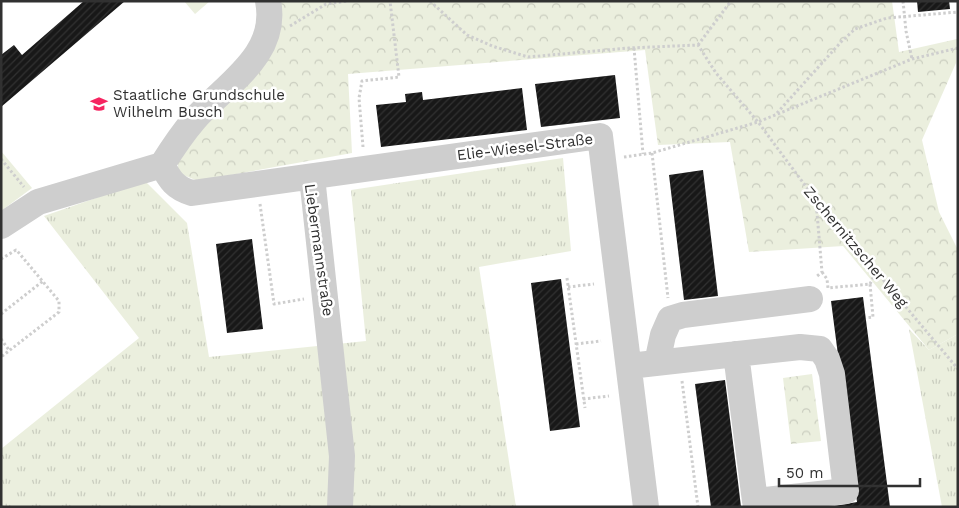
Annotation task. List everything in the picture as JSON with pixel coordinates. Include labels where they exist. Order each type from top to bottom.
[{"type":"street","points":[[1,226],[38,202],[162,164],[194,120],[252,63],[262,48],[268,27],[268,1]]},
{"type":"street","name":"Elie-Wiesel-Straße","points":[[312,177],[365,169],[601,148],[646,507]]},
{"type":"street","name":"Liebermannstraße","points":[[162,164],[169,180],[178,188],[192,192],[312,177],[342,456],[340,507]]},
{"type":"street","points":[[668,362],[663,334],[670,319],[683,315],[810,299]]},
{"type":"street","points":[[628,366],[668,362],[736,354],[800,347],[820,349],[828,359],[832,374],[846,491],[755,502],[736,354]]},
{"type":"path","points":[[262,48],[297,20],[326,4],[348,1]]},
{"type":"path","points":[[365,169],[358,98],[362,81],[399,77],[390,1]]},
{"type":"path","points":[[430,1],[467,35],[492,46],[528,57],[634,48],[698,45],[730,1]]},
{"type":"path","points":[[903,1],[912,59]]},
{"type":"path","points":[[776,114],[841,42],[856,29],[888,18],[958,12]]},
{"type":"path","name":"Zschernitzscher Weg","points":[[698,45],[716,73],[758,122],[816,200],[958,369]]},
{"type":"path","points":[[634,48],[643,154]]},
{"type":"path","points":[[601,148],[643,154],[652,152],[758,122],[912,59],[958,48]]},
{"type":"path","points":[[652,152],[670,319]]},
{"type":"path","points":[[1,159],[38,202]]},
{"type":"path","points":[[257,183],[274,304],[305,299]]},
{"type":"path","points":[[816,200],[822,272],[827,279],[828,288],[870,284]]},
{"type":"path","points":[[1,259],[16,250],[59,300],[60,312],[1,357]]},
{"type":"path","points":[[810,299],[808,285],[822,272]]},
{"type":"path","points":[[866,318],[873,317],[870,284],[876,272]]},
{"type":"path","points":[[567,278],[585,408]]},
{"type":"path","points":[[1,314],[43,281]]},
{"type":"path","points":[[568,287],[594,284]]},
{"type":"path","points":[[1,340],[9,350]]},
{"type":"path","points":[[576,344],[601,342]]},
{"type":"path","points":[[668,362],[698,507]]},
{"type":"path","points":[[584,399],[609,396]]},
{"type":"green space","points":[[184,1],[210,1],[195,14]]},
{"type":"green space","points":[[277,1],[892,1],[899,52],[957,39],[956,63],[922,140],[939,212],[958,250],[958,334],[929,350],[843,246],[749,252],[730,142],[658,145],[645,50],[348,74],[352,153],[198,181],[178,173],[178,154]]},
{"type":"green space","points":[[1,151],[32,188],[1,211]]},
{"type":"green space","points":[[563,158],[571,251],[479,267],[516,507],[1,507],[1,449],[139,338],[44,216],[145,181],[187,223],[209,357],[366,341],[351,190]]},
{"type":"green space","points":[[909,329],[929,350],[958,334],[958,507],[942,507]]},
{"type":"green space","points":[[812,374],[821,441],[791,444],[783,378]]},
{"type":"building","points":[[84,1],[125,1],[1,107],[1,55],[14,45],[22,55]]},
{"type":"building","points":[[917,1],[949,1],[950,9],[918,12]]},
{"type":"building","points":[[615,75],[620,118],[541,127],[535,84]]},
{"type":"building","points":[[522,88],[527,130],[381,147],[376,105],[406,102],[405,94],[422,92],[423,100]]},
{"type":"building","points":[[703,170],[718,296],[684,300],[669,175]]},
{"type":"building","points":[[252,239],[263,329],[227,333],[216,244]]},
{"type":"building","points":[[561,279],[580,427],[550,431],[531,283]]},
{"type":"building","points":[[863,297],[890,507],[829,507],[857,502],[831,301]]},
{"type":"building","points":[[725,380],[741,507],[711,507],[695,384]]},
{"type":"place","name":"Staatliche Grundschule Wilhelm Busch","points":[[99,104]]}]
